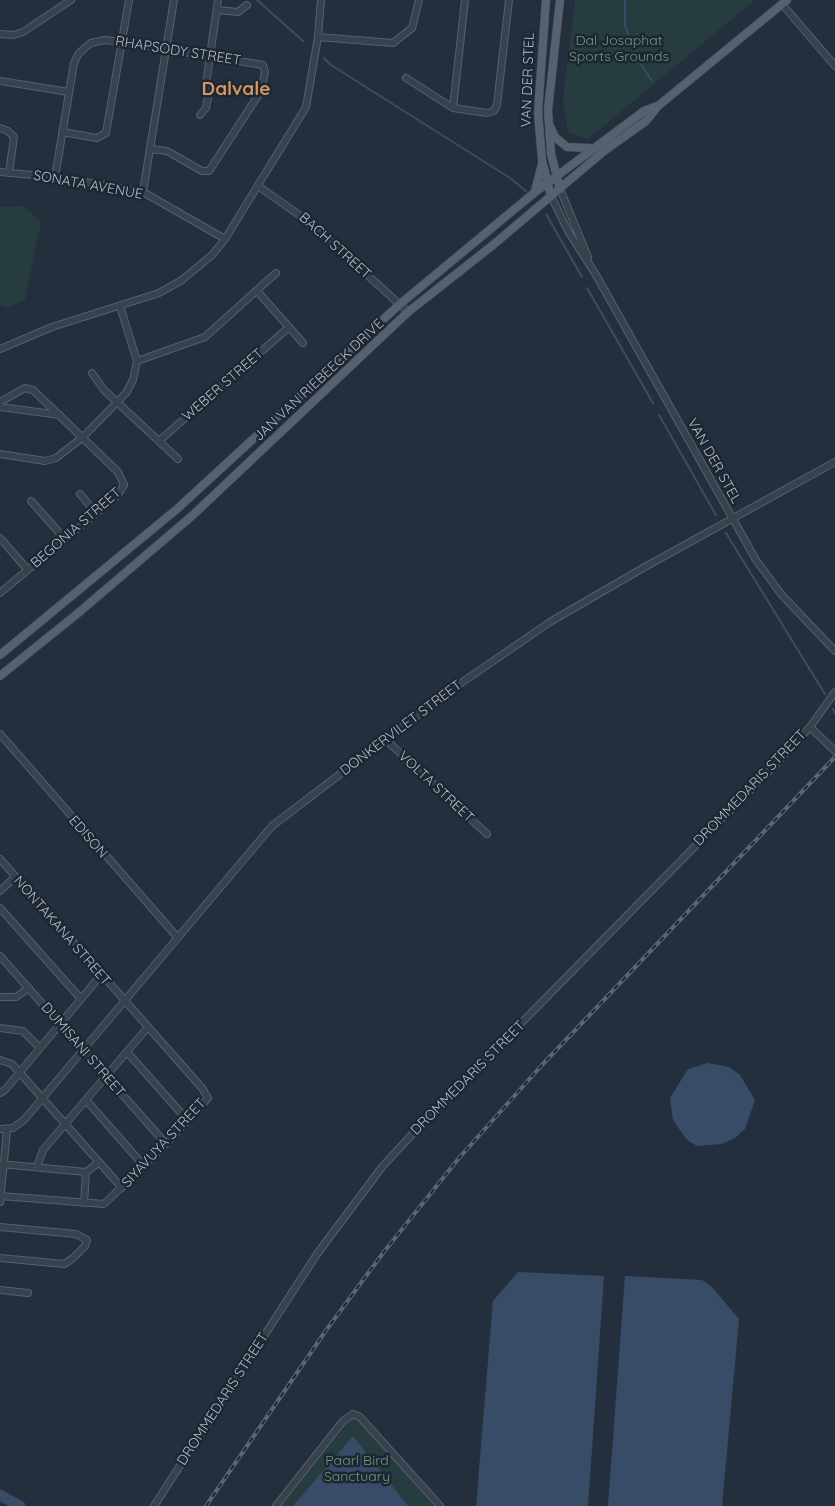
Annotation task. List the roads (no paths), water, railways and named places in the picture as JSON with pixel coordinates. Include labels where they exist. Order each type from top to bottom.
[{"type":"main road","name":"VAN DER STEL","points":[[546,0],[538,92],[538,128],[542,160],[551,196]]},
{"type":"main road","name":"VAN DER STEL","points":[[560,0],[549,93],[548,122],[555,175],[560,189]]},
{"type":"main road","name":"JAN VAN RIEBEECK DRIVE","points":[[0,676],[85,608],[193,515],[408,312],[604,151],[646,121],[658,106],[785,2]]},
{"type":"main road","name":"JAN VAN RIEBEECK DRIVE","points":[[0,655],[206,484],[400,304],[535,191],[644,111],[658,106]]},
{"type":"main road","points":[[548,122],[561,144],[573,149],[592,148]]},
{"type":"main road","points":[[535,191],[542,160]]},
{"type":"street","points":[[0,34],[13,35],[23,32],[71,0]]},
{"type":"street","points":[[62,132],[97,138],[101,138],[106,133],[129,0]]},
{"type":"street","points":[[143,192],[174,0]]},
{"type":"street","points":[[200,115],[206,108],[208,98],[206,84],[218,0]]},
{"type":"street","points":[[0,349],[52,327],[159,293],[200,267],[225,240],[306,107],[318,37],[321,0]]},
{"type":"street","points":[[318,37],[393,43],[412,28],[418,0]]},
{"type":"street","points":[[453,108],[465,0]]},
{"type":"street","points":[[406,78],[453,108],[487,113],[494,111],[497,105],[509,0]]},
{"type":"street","points":[[785,2],[835,66]]},
{"type":"street","points":[[217,10],[238,12],[247,5]]},
{"type":"street","name":"RHAPSODY STREET","points":[[55,177],[74,62],[85,48],[97,40],[166,48],[259,64],[265,72],[263,87],[209,171],[202,171],[167,151],[150,149]]},
{"type":"street","points":[[0,81],[69,92]]},
{"type":"street","points":[[0,128],[8,131],[14,137],[9,173]]},
{"type":"street","name":"SONATA AVENUE","points":[[0,172],[55,177],[143,192],[225,240]]},
{"type":"street","name":"BACH STREET","points":[[258,186],[308,221],[408,312]]},
{"type":"street","name":"VAN DER STEL","points":[[560,189],[592,268]]},
{"type":"street","name":"VAN DER STEL","points":[[551,196],[568,230],[592,268],[732,520],[767,578],[835,651]]},
{"type":"street","points":[[137,361],[198,340],[276,273]]},
{"type":"street","points":[[257,291],[303,343]]},
{"type":"street","points":[[0,454],[51,460],[62,455],[83,437],[130,386],[137,361],[120,306]]},
{"type":"street","name":"WEBER STREET","points":[[159,441],[288,328]]},
{"type":"street","points":[[92,373],[98,383],[117,402],[178,459]]},
{"type":"street","points":[[0,402],[29,388],[38,394],[83,437]]},
{"type":"street","points":[[0,407],[60,415]]},
{"type":"street","name":"BEGONIA STREET","points":[[0,593],[121,491],[124,480],[83,437]]},
{"type":"street","name":"DONKERVILET STREET","points":[[3,1129],[19,1125],[272,826],[385,739],[550,622],[835,462]]},
{"type":"street","points":[[80,494],[96,513]]},
{"type":"street","points":[[30,501],[64,538]]},
{"type":"street","points":[[0,538],[27,569]]},
{"type":"street","name":"DROMMEDARIS STREET","points":[[154,1506],[317,1254],[382,1167],[417,1129],[778,762],[810,727],[835,692]]},
{"type":"street","points":[[810,727],[835,751]]},
{"type":"street","name":"EDISON","points":[[0,734],[178,938]]},
{"type":"street","name":"VOLTA STREET","points":[[385,739],[487,834]]},
{"type":"street","name":"NONTAKANA STREET","points":[[0,860],[125,1002]]},
{"type":"street","points":[[0,891],[15,877]]},
{"type":"street","points":[[0,908],[81,999]]},
{"type":"street","name":"DUMISANI STREET","points":[[0,956],[166,1144]]},
{"type":"street","points":[[0,1093],[5,1090],[101,975]]},
{"type":"street","points":[[0,997],[16,997],[29,988]]},
{"type":"street","name":"SIYAVUYA STREET","points":[[0,1198],[104,1204],[205,1104],[207,1095],[125,1002]]},
{"type":"street","points":[[37,1167],[43,1150],[148,1027]]},
{"type":"street","points":[[0,1028],[23,1030],[40,1047]]},
{"type":"street","points":[[127,1052],[188,1121]]},
{"type":"street","points":[[0,1060],[12,1064],[122,1188]]},
{"type":"street","points":[[86,1100],[144,1166]]},
{"type":"street","points":[[0,1198],[3,1129]]},
{"type":"street","points":[[2,1164],[86,1172],[98,1163]]},
{"type":"street","points":[[84,1203],[86,1172]]},
{"type":"street","points":[[0,1228],[76,1234],[87,1240],[85,1246],[64,1264],[0,1258]]},
{"type":"street","points":[[0,1290],[28,1293]]},
{"type":"street","points":[[276,1506],[347,1416],[353,1414],[360,1417],[440,1506]]},
{"type":"water","points":[[708,1063],[729,1067],[740,1075],[755,1100],[745,1129],[735,1138],[722,1144],[697,1146],[687,1140],[673,1120],[670,1098],[688,1069]]},
{"type":"water","points":[[518,1272],[604,1276],[588,1506],[476,1506],[493,1301]]},
{"type":"water","points":[[625,1276],[702,1280],[712,1287],[739,1319],[722,1506],[608,1506]]},
{"type":"water","points":[[353,1436],[408,1506],[293,1506]]},
{"type":"waterway","points":[[257,0],[303,41]]},
{"type":"waterway","points":[[625,0],[625,25],[637,58],[652,81]]},
{"type":"waterway","points":[[324,58],[331,65],[510,178],[526,191]]},
{"type":"waterway","points":[[546,214],[582,277]]},
{"type":"waterway","points":[[587,288],[653,403]]},
{"type":"waterway","points":[[659,415],[716,515]]},
{"type":"waterway","points":[[726,533],[825,694]]},
{"type":"waterway","points":[[833,709],[835,713]]},
{"type":"waterway","points":[[0,1495],[20,1506]]},
{"type":"railway","points":[[206,1506],[327,1329],[383,1253],[459,1158],[542,1065],[835,757]]},
{"type":"district","name":"Dalvale","points":[[236,89]]},
{"type":"park label","name":"Dal Josaphat Sports Grounds","points":[[619,49]]},
{"type":"park label","name":"Paarl Bird Sanctuary","points":[[357,1469]]}]
